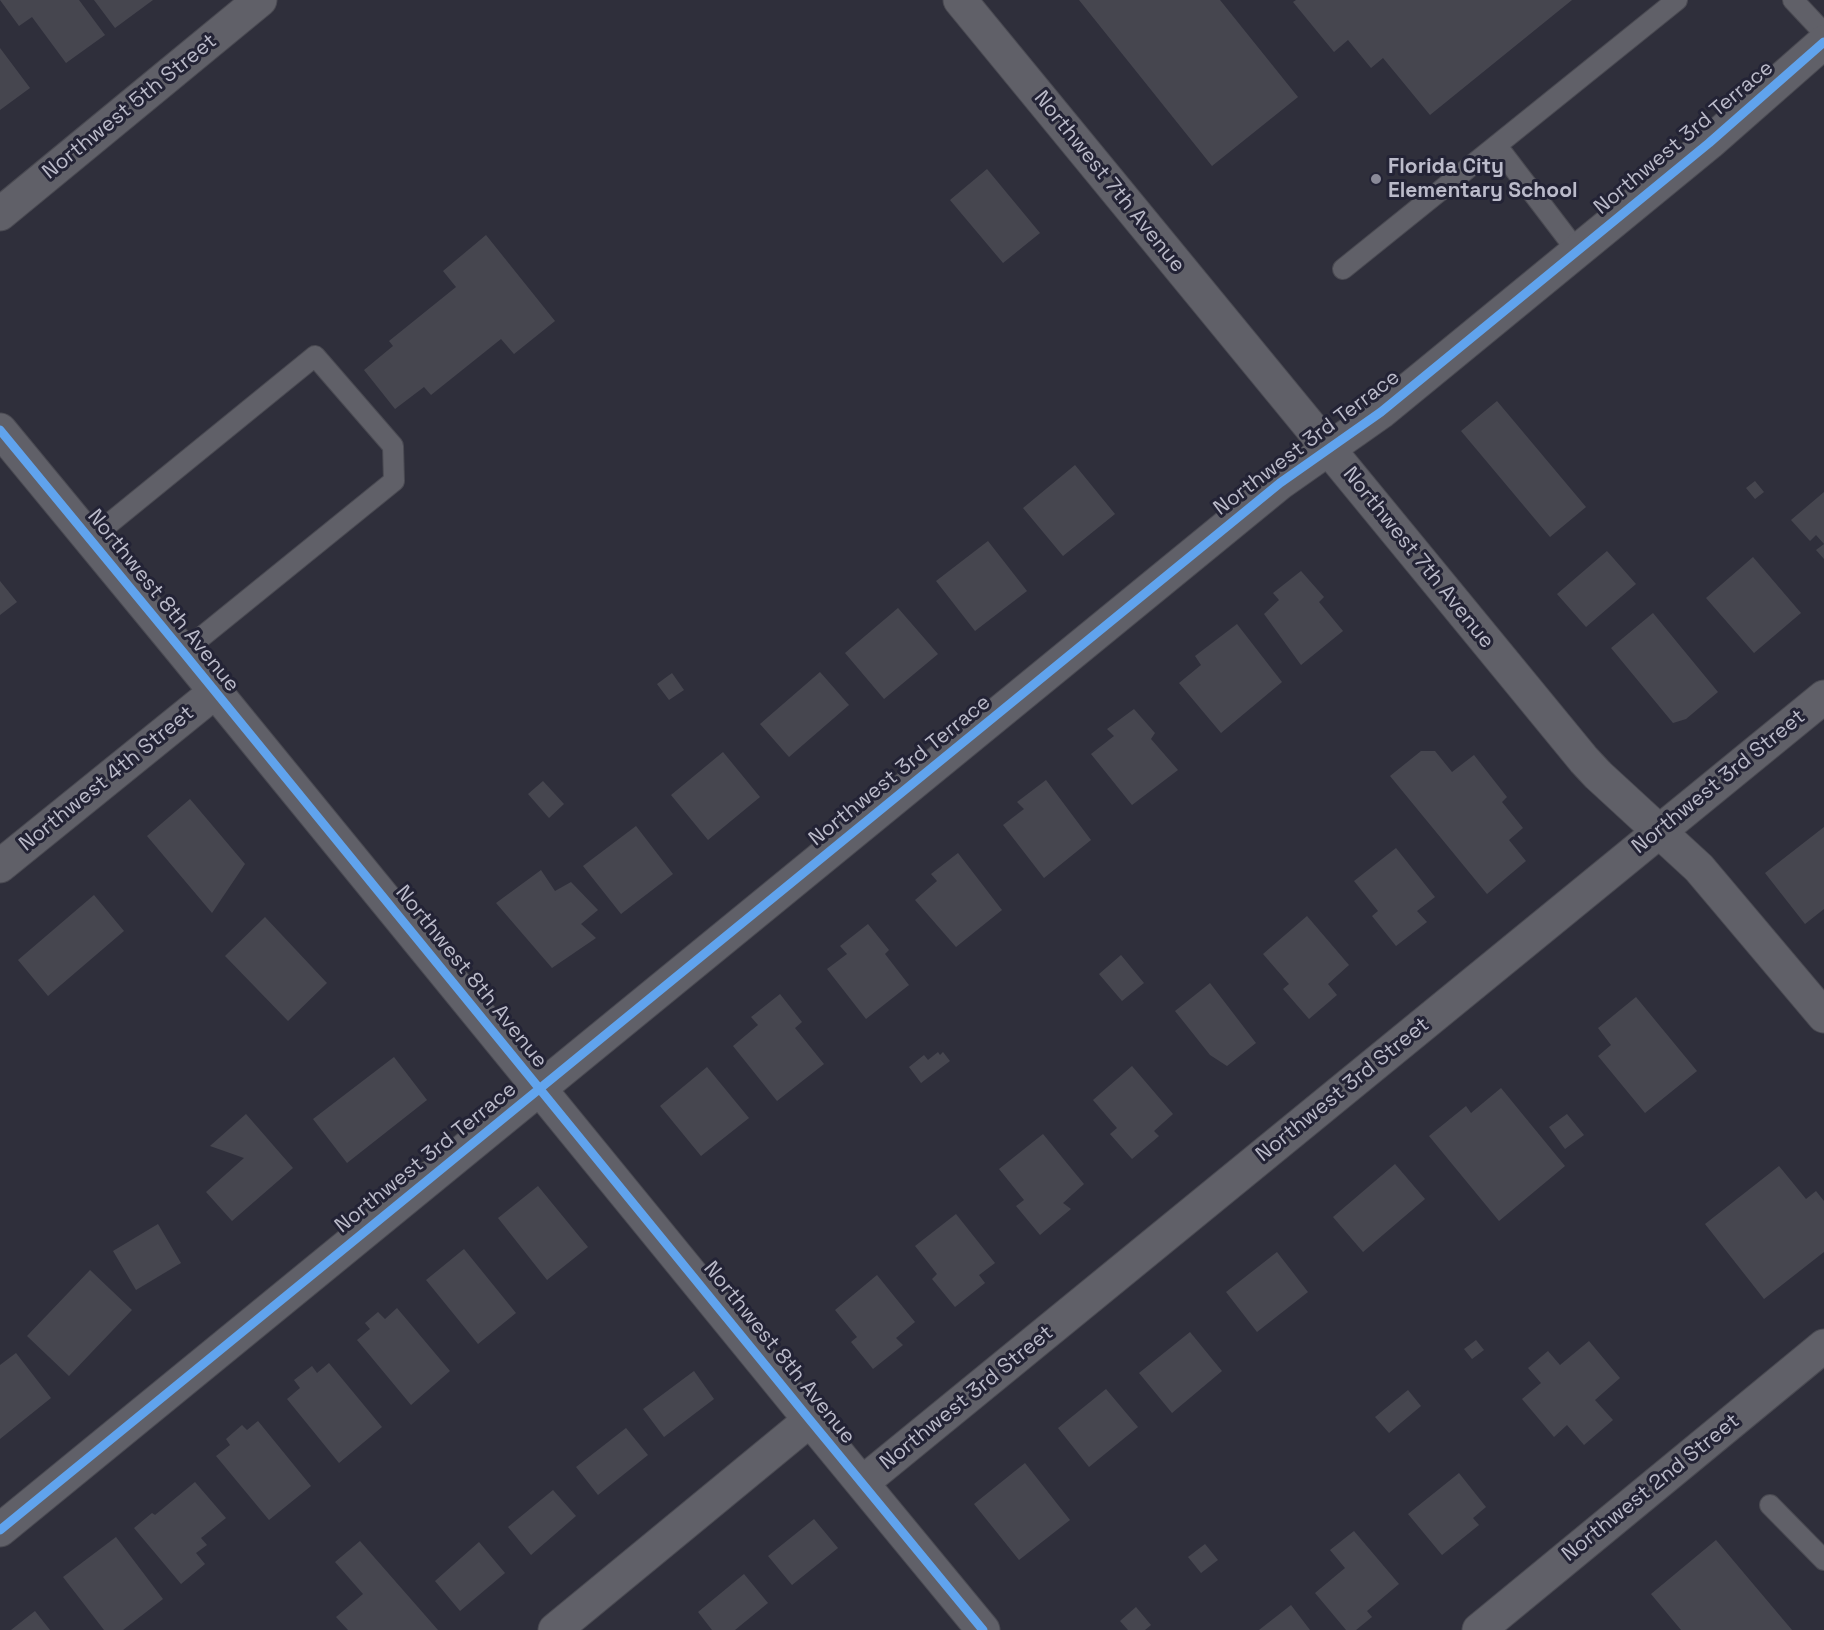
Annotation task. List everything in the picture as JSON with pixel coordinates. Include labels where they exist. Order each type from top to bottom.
[{"type":"street","name":"Northwest 5th Street","points":[[0,214],[260,0]]},
{"type":"street","name":"Northwest 7th Avenue","points":[[960,0],[1584,760],[1598,776],[1699,868],[1824,1016]]},
{"type":"street","name":"Northwest 3rd Terrace","points":[[0,1530],[1280,483],[1381,412],[1708,143],[1824,42]]},
{"type":"street","name":"Northwest 8th Avenue","points":[[0,430],[983,1630]]},
{"type":"street","name":"Northwest 4th Street","points":[[0,866],[214,692]]},
{"type":"street","name":"Northwest 3rd Street","points":[[862,1483],[1824,697]]},
{"type":"street","name":"Northwest 2nd Street","points":[[1479,1630],[1824,1346]]},
{"type":"street","points":[[555,1630],[810,1420]]},
{"type":"lane","points":[[1343,269],[1677,0]]},
{"type":"lane","points":[[1793,0],[1824,33]]},
{"type":"lane","points":[[1497,146],[1577,251]]},
{"type":"lane","points":[[90,540],[315,356],[393,446],[394,481],[183,652]]},
{"type":"lane","points":[[1770,1505],[1824,1560]]},
{"type":"building","points":[[0,0],[79,0],[105,35],[66,63],[32,17],[19,26]]},
{"type":"building","points":[[94,0],[153,0],[115,28]]},
{"type":"building","points":[[1079,0],[1220,0],[1298,97],[1212,166]]},
{"type":"building","points":[[1296,0],[1572,0],[1430,115],[1383,58],[1371,68],[1348,40],[1334,52],[1293,2]]},
{"type":"building","points":[[0,48],[30,88],[0,110]]},
{"type":"building","points":[[987,169],[1040,233],[1003,263],[950,200]]},
{"type":"building","points":[[486,235],[555,321],[514,354],[501,339],[431,395],[424,387],[395,409],[364,370],[393,346],[389,341],[456,287],[443,271]]},
{"type":"building","points":[[1497,401],[1586,507],[1550,537],[1461,431]]},
{"type":"building","points":[[1075,465],[1115,514],[1063,556],[1023,508]]},
{"type":"building","points":[[1755,481],[1764,492],[1755,499],[1746,488]]},
{"type":"building","points":[[1824,492],[1824,544],[1816,535],[1810,541],[1791,520]]},
{"type":"building","points":[[988,541],[1027,591],[975,631],[936,581]]},
{"type":"building","points":[[1824,544],[1824,559],[1816,550]]},
{"type":"building","points":[[1607,551],[1636,584],[1586,627],[1557,594]]},
{"type":"building","points":[[1753,557],[1801,613],[1754,653],[1706,598]]},
{"type":"building","points":[[1301,571],[1324,597],[1319,602],[1343,631],[1301,665],[1264,614],[1279,600],[1273,593]]},
{"type":"building","points":[[0,581],[17,602],[0,615]]},
{"type":"building","points":[[898,608],[938,654],[884,699],[845,653]]},
{"type":"building","points":[[1653,613],[1718,692],[1686,719],[1673,723],[1611,648]]},
{"type":"building","points":[[1237,624],[1282,682],[1221,733],[1179,683],[1201,665],[1195,656]]},
{"type":"building","points":[[820,672],[849,705],[789,757],[760,724]]},
{"type":"building","points":[[672,673],[684,690],[669,700],[657,684]]},
{"type":"building","points":[[1134,709],[1155,733],[1151,739],[1178,770],[1132,805],[1091,754],[1114,736],[1107,729]]},
{"type":"building","points":[[1421,751],[1435,751],[1452,772],[1474,755],[1507,797],[1502,802],[1523,828],[1509,840],[1526,861],[1487,894],[1390,776]]},
{"type":"building","points":[[723,752],[760,797],[708,840],[671,795]]},
{"type":"building","points":[[1046,780],[1091,840],[1044,878],[1003,825],[1024,809],[1017,802]]},
{"type":"building","points":[[543,781],[564,804],[549,818],[528,794]]},
{"type":"building","points":[[190,799],[245,864],[212,913],[147,836]]},
{"type":"building","points":[[636,826],[673,874],[621,914],[583,866]]},
{"type":"building","points":[[1824,827],[1824,909],[1805,924],[1765,873]]},
{"type":"building","points":[[1396,848],[1435,897],[1417,911],[1427,922],[1396,946],[1372,916],[1378,911],[1354,881]]},
{"type":"building","points":[[958,853],[1002,910],[956,947],[915,900],[937,881],[931,874]]},
{"type":"building","points":[[541,870],[555,891],[571,882],[598,910],[581,924],[596,938],[552,968],[496,903]]},
{"type":"building","points":[[94,895],[124,931],[48,996],[18,960]]},
{"type":"building","points":[[1307,916],[1349,965],[1328,984],[1337,995],[1309,1019],[1283,989],[1289,984],[1263,954]]},
{"type":"building","points":[[265,917],[327,983],[288,1021],[225,956]]},
{"type":"building","points":[[868,924],[889,950],[885,954],[909,985],[866,1019],[827,969],[847,954],[840,946]]},
{"type":"building","points":[[1121,955],[1144,983],[1122,1001],[1099,974]]},
{"type":"building","points":[[1210,983],[1256,1043],[1227,1066],[1210,1055],[1175,1011]]},
{"type":"building","points":[[780,994],[802,1022],[795,1028],[824,1064],[777,1101],[733,1046],[758,1025],[751,1017]]},
{"type":"building","points":[[1636,997],[1697,1071],[1645,1113],[1598,1056],[1611,1045],[1598,1028]]},
{"type":"building","points":[[938,1052],[940,1055],[943,1052],[950,1061],[921,1083],[909,1067],[924,1055],[928,1060]]},
{"type":"building","points":[[394,1057],[427,1100],[347,1163],[313,1119]]},
{"type":"building","points":[[1132,1066],[1173,1114],[1154,1131],[1159,1136],[1132,1159],[1110,1134],[1117,1128],[1093,1100]]},
{"type":"building","points":[[707,1067],[749,1118],[701,1156],[660,1106]]},
{"type":"building","points":[[1501,1088],[1565,1166],[1499,1221],[1429,1136],[1466,1106],[1471,1113]]},
{"type":"building","points":[[246,1114],[293,1168],[232,1221],[206,1192],[244,1158],[210,1146]]},
{"type":"building","points":[[1567,1114],[1584,1135],[1565,1149],[1549,1127]]},
{"type":"building","points":[[1043,1134],[1084,1184],[1063,1203],[1071,1209],[1040,1235],[1016,1206],[1024,1200],[999,1169]]},
{"type":"building","points":[[1395,1164],[1425,1199],[1363,1252],[1333,1217]]},
{"type":"building","points":[[1779,1166],[1806,1199],[1816,1191],[1824,1201],[1824,1252],[1764,1299],[1705,1224]]},
{"type":"building","points":[[538,1186],[588,1247],[547,1280],[498,1218]]},
{"type":"building","points":[[956,1214],[995,1263],[979,1275],[985,1283],[955,1307],[932,1279],[937,1274],[915,1246]]},
{"type":"building","points":[[158,1224],[181,1263],[136,1290],[113,1251]]},
{"type":"building","points":[[464,1249],[516,1313],[478,1344],[426,1280]]},
{"type":"building","points":[[1277,1252],[1308,1292],[1257,1332],[1226,1292]]},
{"type":"building","points":[[90,1270],[132,1310],[69,1376],[27,1336]]},
{"type":"building","points":[[877,1275],[915,1322],[896,1338],[903,1345],[873,1369],[851,1342],[857,1337],[835,1310]]},
{"type":"building","points":[[397,1308],[450,1371],[411,1405],[357,1340],[370,1329],[365,1323],[378,1312],[385,1319]]},
{"type":"building","points":[[1190,1332],[1222,1371],[1172,1413],[1139,1373]]},
{"type":"building","points":[[1476,1340],[1484,1350],[1472,1359],[1464,1349]]},
{"type":"building","points":[[1589,1341],[1620,1378],[1595,1400],[1613,1420],[1584,1445],[1567,1425],[1554,1437],[1522,1399],[1541,1383],[1528,1368],[1548,1351],[1560,1365]]},
{"type":"building","points":[[16,1353],[51,1398],[0,1439],[0,1365]]},
{"type":"building","points":[[329,1363],[382,1427],[339,1463],[287,1399],[300,1388],[294,1380],[312,1366],[317,1373]]},
{"type":"building","points":[[694,1371],[714,1399],[664,1437],[643,1409]]},
{"type":"building","points":[[1106,1389],[1138,1427],[1089,1467],[1058,1428]]},
{"type":"building","points":[[1408,1390],[1421,1406],[1389,1433],[1375,1417]]},
{"type":"building","points":[[258,1421],[311,1486],[269,1520],[216,1456],[230,1445],[226,1439],[242,1425],[247,1430]]},
{"type":"building","points":[[626,1428],[648,1455],[598,1495],[576,1467]]},
{"type":"building","points":[[1025,1463],[1070,1520],[1019,1560],[974,1504]]},
{"type":"building","points":[[1459,1473],[1486,1507],[1473,1518],[1479,1525],[1442,1555],[1408,1514]]},
{"type":"building","points":[[195,1482],[226,1518],[201,1538],[207,1545],[196,1553],[205,1564],[181,1584],[134,1528],[152,1513],[155,1515]]},
{"type":"building","points":[[553,1490],[576,1516],[531,1555],[508,1527]]},
{"type":"building","points":[[814,1519],[838,1548],[792,1585],[768,1556]]},
{"type":"building","points":[[1354,1531],[1399,1584],[1367,1611],[1372,1617],[1356,1630],[1346,1630],[1315,1593],[1345,1568],[1330,1550]]},
{"type":"building","points":[[116,1537],[163,1599],[123,1630],[104,1630],[63,1577]]},
{"type":"building","points":[[1716,1540],[1792,1630],[1681,1630],[1651,1594]]},
{"type":"building","points":[[360,1541],[438,1630],[348,1630],[336,1617],[363,1594],[335,1562]]},
{"type":"building","points":[[479,1542],[505,1573],[460,1611],[435,1581]]},
{"type":"building","points":[[1205,1544],[1218,1560],[1201,1573],[1188,1557]]},
{"type":"building","points":[[744,1574],[768,1603],[735,1630],[712,1630],[698,1612]]},
{"type":"building","points":[[1291,1605],[1310,1630],[1259,1630]]},
{"type":"building","points":[[1136,1607],[1151,1625],[1145,1630],[1128,1630],[1120,1621]]},
{"type":"building","points":[[35,1611],[50,1630],[11,1630]]},
{"type":"cycle path","points":[[0,1530],[1280,483],[1381,412],[1709,143],[1824,42]]},
{"type":"cycle path","points":[[0,430],[983,1630]]},
{"type":"place","name":"Florida City Elementary School","points":[[1376,179]]}]
